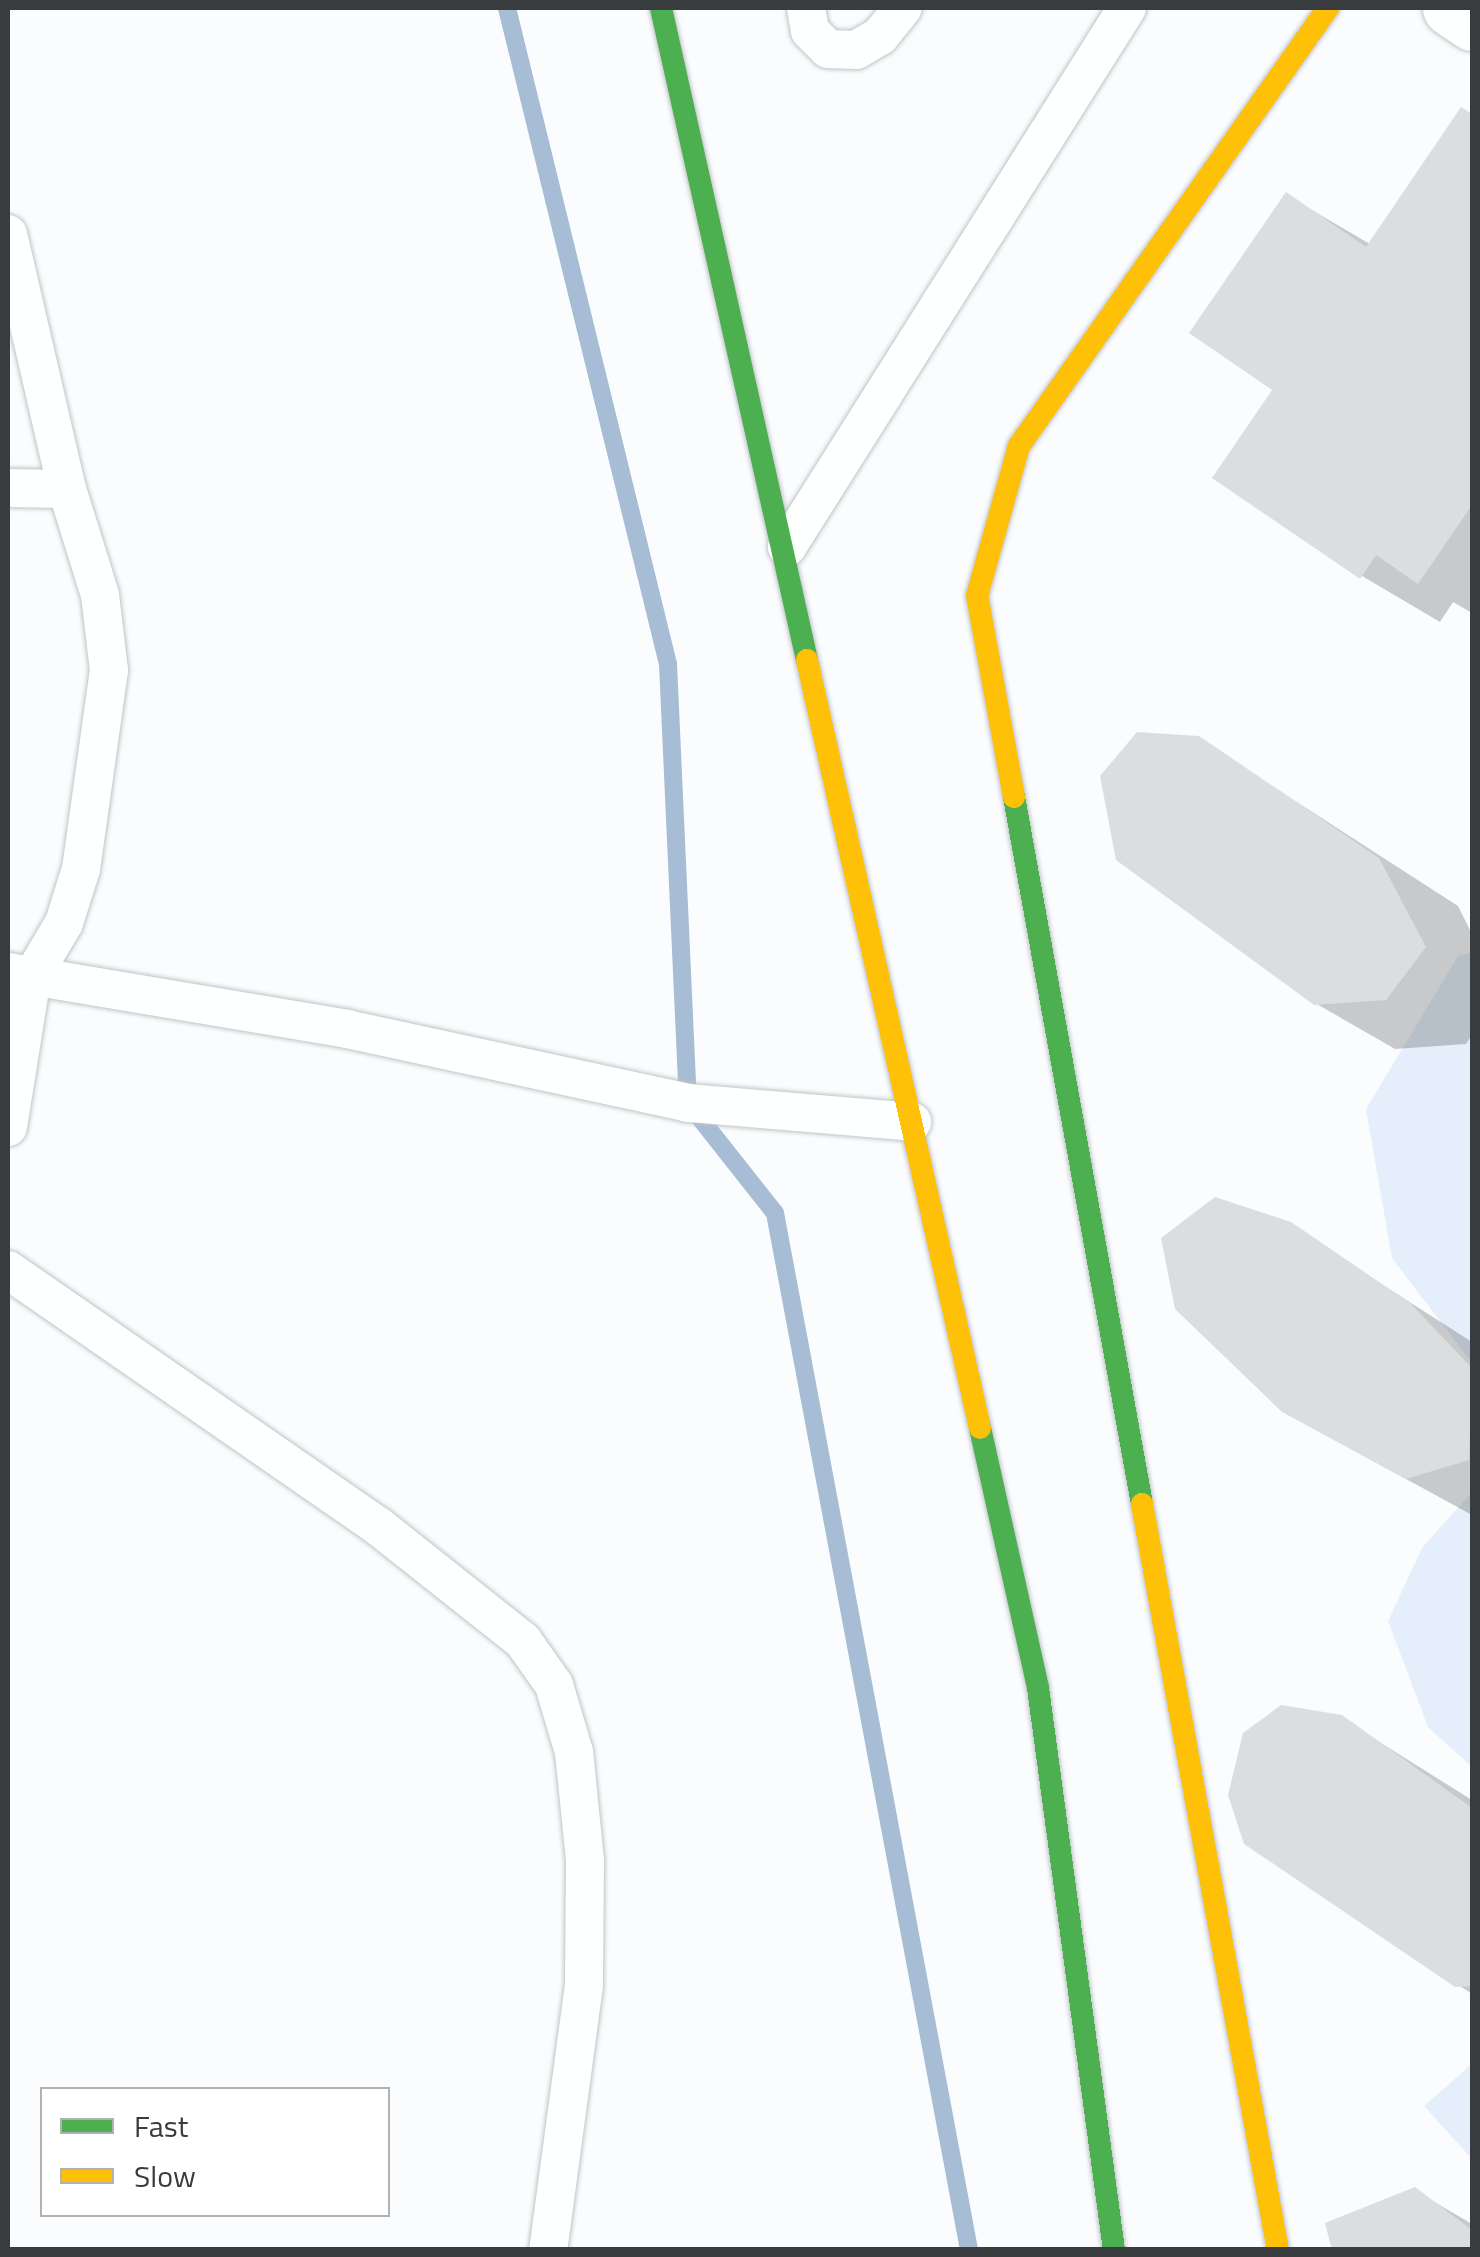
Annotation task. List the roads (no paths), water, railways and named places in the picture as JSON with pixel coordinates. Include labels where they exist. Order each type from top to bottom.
[{"type":"street","points":[[661,8],[786,548],[1038,1688],[1114,2250]]},
{"type":"street","points":[[1278,2250],[977,596],[1018,446],[1328,8]]},
{"type":"street","points":[[1450,8],[1472,23]]},
{"type":"lane","points":[[806,8],[810,31],[828,49],[856,50],[880,36],[903,8]]},
{"type":"lane","points":[[786,548],[1127,8]]},
{"type":"lane","points":[[8,234],[67,489],[100,595],[109,670],[81,869],[64,923],[20,975],[8,1127]]},
{"type":"lane","points":[[8,488],[67,489]]},
{"type":"lane","points":[[20,975],[347,1029],[688,1103],[912,1122]]},
{"type":"lane","points":[[8,1270],[378,1526],[523,1641],[554,1685],[574,1752],[585,1914],[584,1985],[548,2250]]},
{"type":"waterway","points":[[507,8],[668,664],[688,1103],[775,1213],[969,2250]]}]
